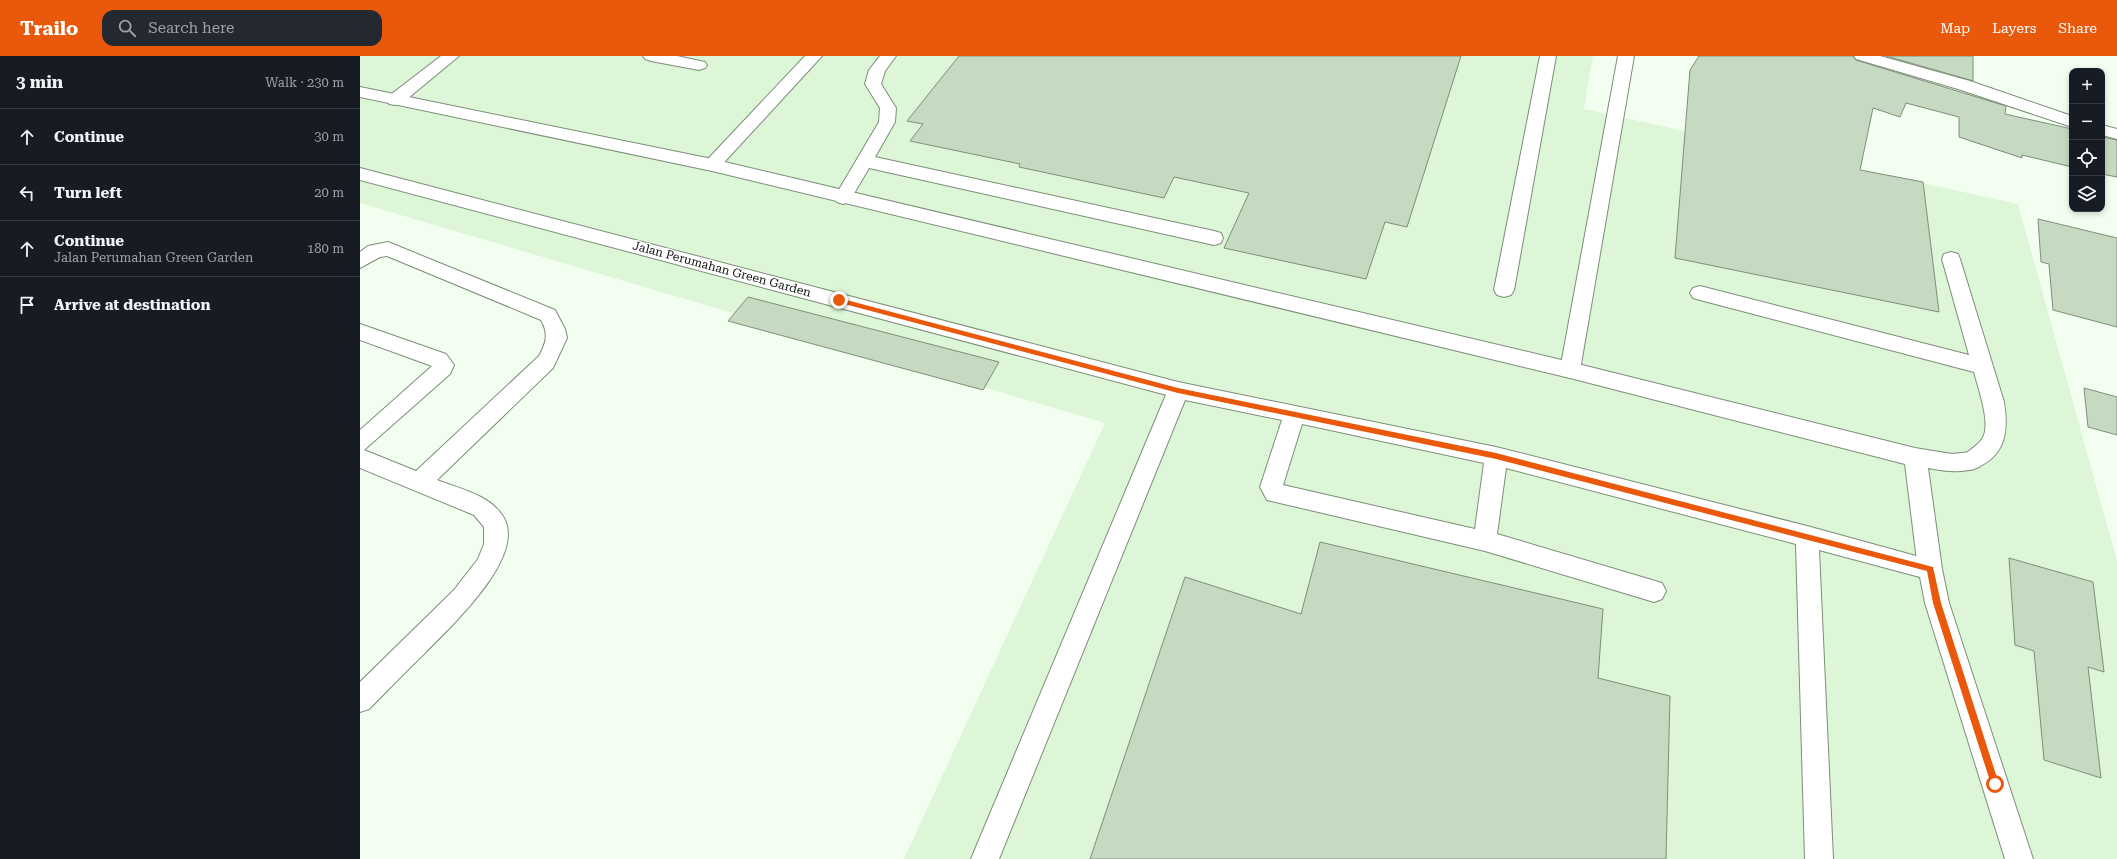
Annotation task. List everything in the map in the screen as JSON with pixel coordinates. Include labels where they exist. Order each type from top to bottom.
[{"type":"street","points":[[395,100],[451,56]]},
{"type":"street","points":[[651,56],[699,65]]},
{"type":"street","points":[[712,165],[814,56]]},
{"type":"street","points":[[843,198],[887,122],[888,108],[872,84],[877,70],[888,56]]},
{"type":"street","points":[[1504,290],[1548,56]]},
{"type":"street","points":[[1570,370],[1626,56]]},
{"type":"street","points":[[1862,56],[1964,85],[2069,121]]},
{"type":"street","points":[[360,92],[712,165],[843,198],[1570,370],[1917,466],[1971,461],[1985,453],[1994,441],[1997,425],[1993,402],[1981,366],[1951,259]]},
{"type":"street","points":[[2105,131],[2117,134]]},
{"type":"street","points":[[865,161],[1214,238]]},
{"type":"street","name":"Jalan Perumahan Green Garden","points":[[360,174],[1178,390],[1496,456],[1807,536],[1929,558]]},
{"type":"street","points":[[360,262],[375,251],[388,249],[548,315],[557,330],[557,343],[546,362],[419,483]]},
{"type":"street","points":[[1700,293],[1981,366]]},
{"type":"street","points":[[360,332],[439,360],[444,364],[443,368],[360,443]]},
{"type":"street","points":[[985,859],[1178,390]]},
{"type":"street","points":[[1294,415],[1271,487],[1275,493],[1485,541],[1654,591]]},
{"type":"street","points":[[1485,541],[1496,456]]},
{"type":"street","points":[[360,458],[482,508],[495,524],[496,544],[486,566],[463,598],[360,700]]},
{"type":"street","points":[[1917,466],[1929,558],[1937,603],[2020,859]]},
{"type":"street","points":[[1807,536],[1818,859]]},
{"type":"shaded area","points":[[360,56],[1593,56],[1584,109],[2018,204],[2117,561],[2117,859],[904,859],[1105,423],[360,203]]},
{"type":"building","points":[[959,56],[1461,56],[1407,227],[1385,222],[1366,279],[1224,248],[1249,193],[1174,177],[1164,198],[1019,167],[1020,164],[910,141],[923,124],[907,121]]},
{"type":"building","points":[[1699,56],[1853,56],[1856,60],[2006,106],[2005,114],[2069,128],[2069,166],[2022,155],[2022,158],[1959,137],[1959,117],[1906,103],[1900,117],[1873,108],[1860,170],[1923,182],[1939,312],[1675,258],[1690,70]]},
{"type":"building","points":[[1886,56],[1973,56],[1973,81],[1970,80]]},
{"type":"building","points":[[2105,138],[2117,140],[2117,177],[2105,175]]},
{"type":"building","points":[[2038,219],[2117,238],[2117,327],[2053,310],[2049,264],[2041,262]]},
{"type":"building","points":[[748,297],[999,362],[983,390],[728,321]]},
{"type":"building","points":[[2084,388],[2117,397],[2117,435],[2088,427]]},
{"type":"building","points":[[1320,542],[1603,609],[1598,678],[1670,696],[1666,859],[1090,859],[1185,577],[1301,614]]},
{"type":"building","points":[[2009,558],[2093,582],[2104,672],[2088,667],[2101,778],[2044,760],[2034,651],[2015,645]]},
{"type":"route","points":[[839,300],[1178,390],[1496,456],[1930,569],[1937,603],[1995,784]]}]
